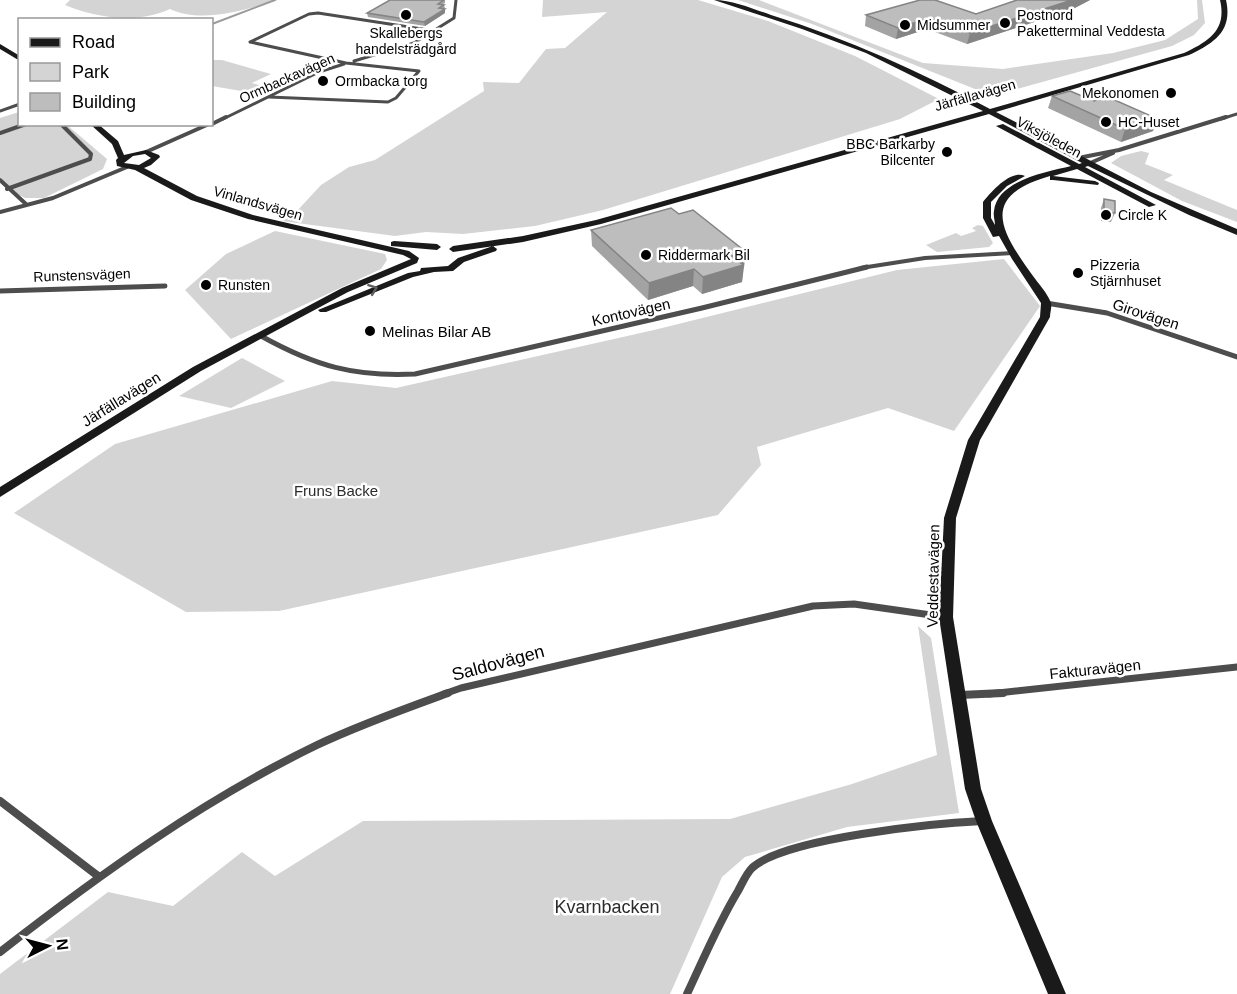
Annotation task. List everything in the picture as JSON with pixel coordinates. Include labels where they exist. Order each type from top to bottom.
[{"type":"street","name":"Ormbackavägen","points":[[213,123],[319,72],[414,43],[454,18],[456,0]]},
{"type":"street","name":"Viksjöleden","points":[[717,0],[856,47],[898,65],[1038,147],[1067,162],[1077,163]]},
{"type":"street","name":"Järfällavägen","points":[[979,112],[992,112],[1189,53],[1214,38],[1223,26],[1226,16],[1223,0]]},
{"type":"street","points":[[269,97],[388,102],[396,98],[419,71],[410,68],[346,63],[250,42],[315,13],[435,31]]},
{"type":"street","points":[[0,46],[18,58]]},
{"type":"street","name":"Viksjöleden","points":[[856,47],[979,112]]},
{"type":"street","name":"Järfällavägen","points":[[0,493],[198,369],[335,295],[414,259],[426,250],[453,249],[523,239],[609,219],[979,112],[1151,66]]},
{"type":"street","points":[[0,111],[18,106]]},
{"type":"street","name":"Viksjöleden","points":[[992,112],[1116,188],[1237,238]]},
{"type":"street","points":[[1046,303],[1013,253],[997,223],[996,210],[1004,195],[1031,181],[1077,163],[1237,114]]},
{"type":"street","points":[[0,133],[20,126]]},
{"type":"street","points":[[7,189],[90,159],[91,154],[63,126]]},
{"type":"street","points":[[95,126],[115,143],[126,164]]},
{"type":"street","name":"Ormbackavägen","points":[[143,152],[167,144],[206,126]]},
{"type":"street","points":[[115,143],[154,158]]},
{"type":"street","name":"Ormbackavägen","points":[[154,158],[167,144]]},
{"type":"street","points":[[1038,147],[1046,164]]},
{"type":"street","points":[[1077,163],[1088,164],[1119,150]]},
{"type":"street","points":[[0,212],[53,198],[126,164],[143,152]]},
{"type":"street","points":[[102,175],[126,164],[154,158]]},
{"type":"street","points":[[154,158],[157,177]]},
{"type":"street","points":[[1013,253],[999,240],[989,225],[987,202],[1004,184],[1046,164],[1067,162]]},
{"type":"street","name":"Vinlandsvägen","points":[[126,164],[157,177],[194,198],[251,217],[385,248],[414,259],[420,269],[430,272]]},
{"type":"street","name":"Viksjöleden","points":[[1088,164],[1152,196],[1237,231]]},
{"type":"street","points":[[1031,181],[1073,178],[1116,188]]},
{"type":"street","points":[[0,180],[7,189],[27,205]]},
{"type":"street","name":"Järfällavägen","points":[[261,336],[411,275],[450,269],[461,260],[523,239]]},
{"type":"street","name":"Vinlandsvägen","points":[[357,242],[437,248]]},
{"type":"street","points":[[376,277],[391,266],[392,256],[385,248]]},
{"type":"street","points":[[453,249],[460,254],[461,260]]},
{"type":"street","name":"Kontovägen","points":[[261,336],[295,356],[338,372],[384,375],[415,374],[702,308],[881,263],[1013,253]]},
{"type":"street","name":"Runstensvägen","points":[[0,291],[165,286]]},
{"type":"street","name":"Girovägen","points":[[1046,303],[1107,313],[1237,357]]},
{"type":"street","name":"Veddestavägen","points":[[1046,303],[1045,317],[974,440],[950,518],[946,617],[956,695],[973,789],[984,821],[1057,994]]},
{"type":"street","name":"Saldovägen","points":[[0,952],[98,876],[265,772],[317,745],[461,688],[813,606],[854,604],[946,617]]},
{"type":"street","name":"Fakturavägen","points":[[956,695],[983,695],[1237,667]]},
{"type":"street","points":[[0,801],[98,876]]},
{"type":"street","points":[[687,994],[728,907],[751,869],[770,855],[838,839],[934,823],[984,821]]},
{"type":"green space","points":[[70,0],[278,0],[224,14],[196,15],[170,9],[144,17],[117,18],[77,10],[65,5]]},
{"type":"green space","points":[[543,0],[698,0],[768,21],[855,56],[939,99],[900,119],[603,210],[535,226],[463,234],[426,232],[395,236],[282,221],[296,212],[321,185],[349,167],[375,160],[484,91],[483,82],[519,83],[546,49],[565,48],[607,12],[542,17]]},
{"type":"green space","points":[[738,0],[759,0],[923,63],[1003,69],[1113,53],[1165,40],[1198,19],[1197,0],[1202,0],[1205,23],[1194,35],[1172,46],[1010,91],[975,89],[812,24]]},
{"type":"green space","points":[[213,60],[222,60],[271,74],[252,83],[262,86],[247,92],[213,86]]},
{"type":"green space","points":[[18,112],[18,126],[68,126],[107,159],[103,169],[44,198],[25,198],[7,189],[0,180],[0,118]]},
{"type":"green space","points":[[1141,151],[1149,153],[1145,164],[1173,175],[1164,180],[1237,210],[1237,222],[1182,201],[1111,163],[1121,156]]},
{"type":"green space","points":[[978,225],[983,226],[993,243],[989,247],[937,252],[926,245],[956,233],[961,236],[976,231],[972,228]]},
{"type":"green space","points":[[275,231],[385,254],[387,260],[381,269],[231,339],[185,290],[226,254]]},
{"type":"green space","name":"Fruns Backe","points":[[1004,259],[1040,306],[954,431],[888,408],[757,447],[761,465],[718,515],[279,611],[186,612],[14,513],[115,444],[332,381],[396,388],[654,330],[897,270]]},
{"type":"green space","points":[[242,358],[285,381],[231,408],[179,396]]},
{"type":"green space","name":"Kvarnbacken","points":[[918,626],[931,638],[959,813],[847,827],[745,857],[722,877],[670,994],[0,994],[0,974],[108,892],[173,906],[242,852],[275,876],[363,821],[730,819],[852,784],[937,755]]},
{"type":"building","name":"Skallebergs handelsträdgård","points":[[390,0],[444,0],[438,4],[444,5],[439,8],[445,9],[424,22],[367,13]]},
{"type":"building","points":[[920,0],[935,0],[976,14],[1017,0],[1072,0],[970,33],[929,18],[898,28],[866,15]]},
{"type":"building","points":[[1070,91],[1094,101],[1108,97],[1158,119],[1125,129],[1052,96]]},
{"type":"building","points":[[1104,199],[1115,201],[1115,213],[1104,212]]},
{"type":"building","points":[[671,208],[679,214],[693,210],[746,252],[732,256],[743,265],[703,277],[694,269],[649,283],[591,230]]},
{"type":"waterway","points":[[213,24],[275,0]]},
{"type":"place","name":"Skallebergs handelsträdgård","points":[[406,15]]},
{"type":"place","name":"Postnord Paketterminal Veddesta","points":[[1005,23]]},
{"type":"place","name":"Midsummer","points":[[905,25]]},
{"type":"place","name":"Ormbacka torg","points":[[323,81]]},
{"type":"place","name":"Mekonomen","points":[[1171,93]]},
{"type":"place","name":"HC-Huset","points":[[1106,122]]},
{"type":"place","name":"BBC Barkarby Bilcenter","points":[[947,152]]},
{"type":"place","name":"Circle K","points":[[1106,215]]},
{"type":"place","name":"Riddermark Bil","points":[[646,255]]},
{"type":"place","name":"Pizzeria Stjärnhuset","points":[[1078,273]]},
{"type":"place","name":"Runsten","points":[[206,285]]},
{"type":"place","name":"Melinas Bilar AB","points":[[370,331]]}]
